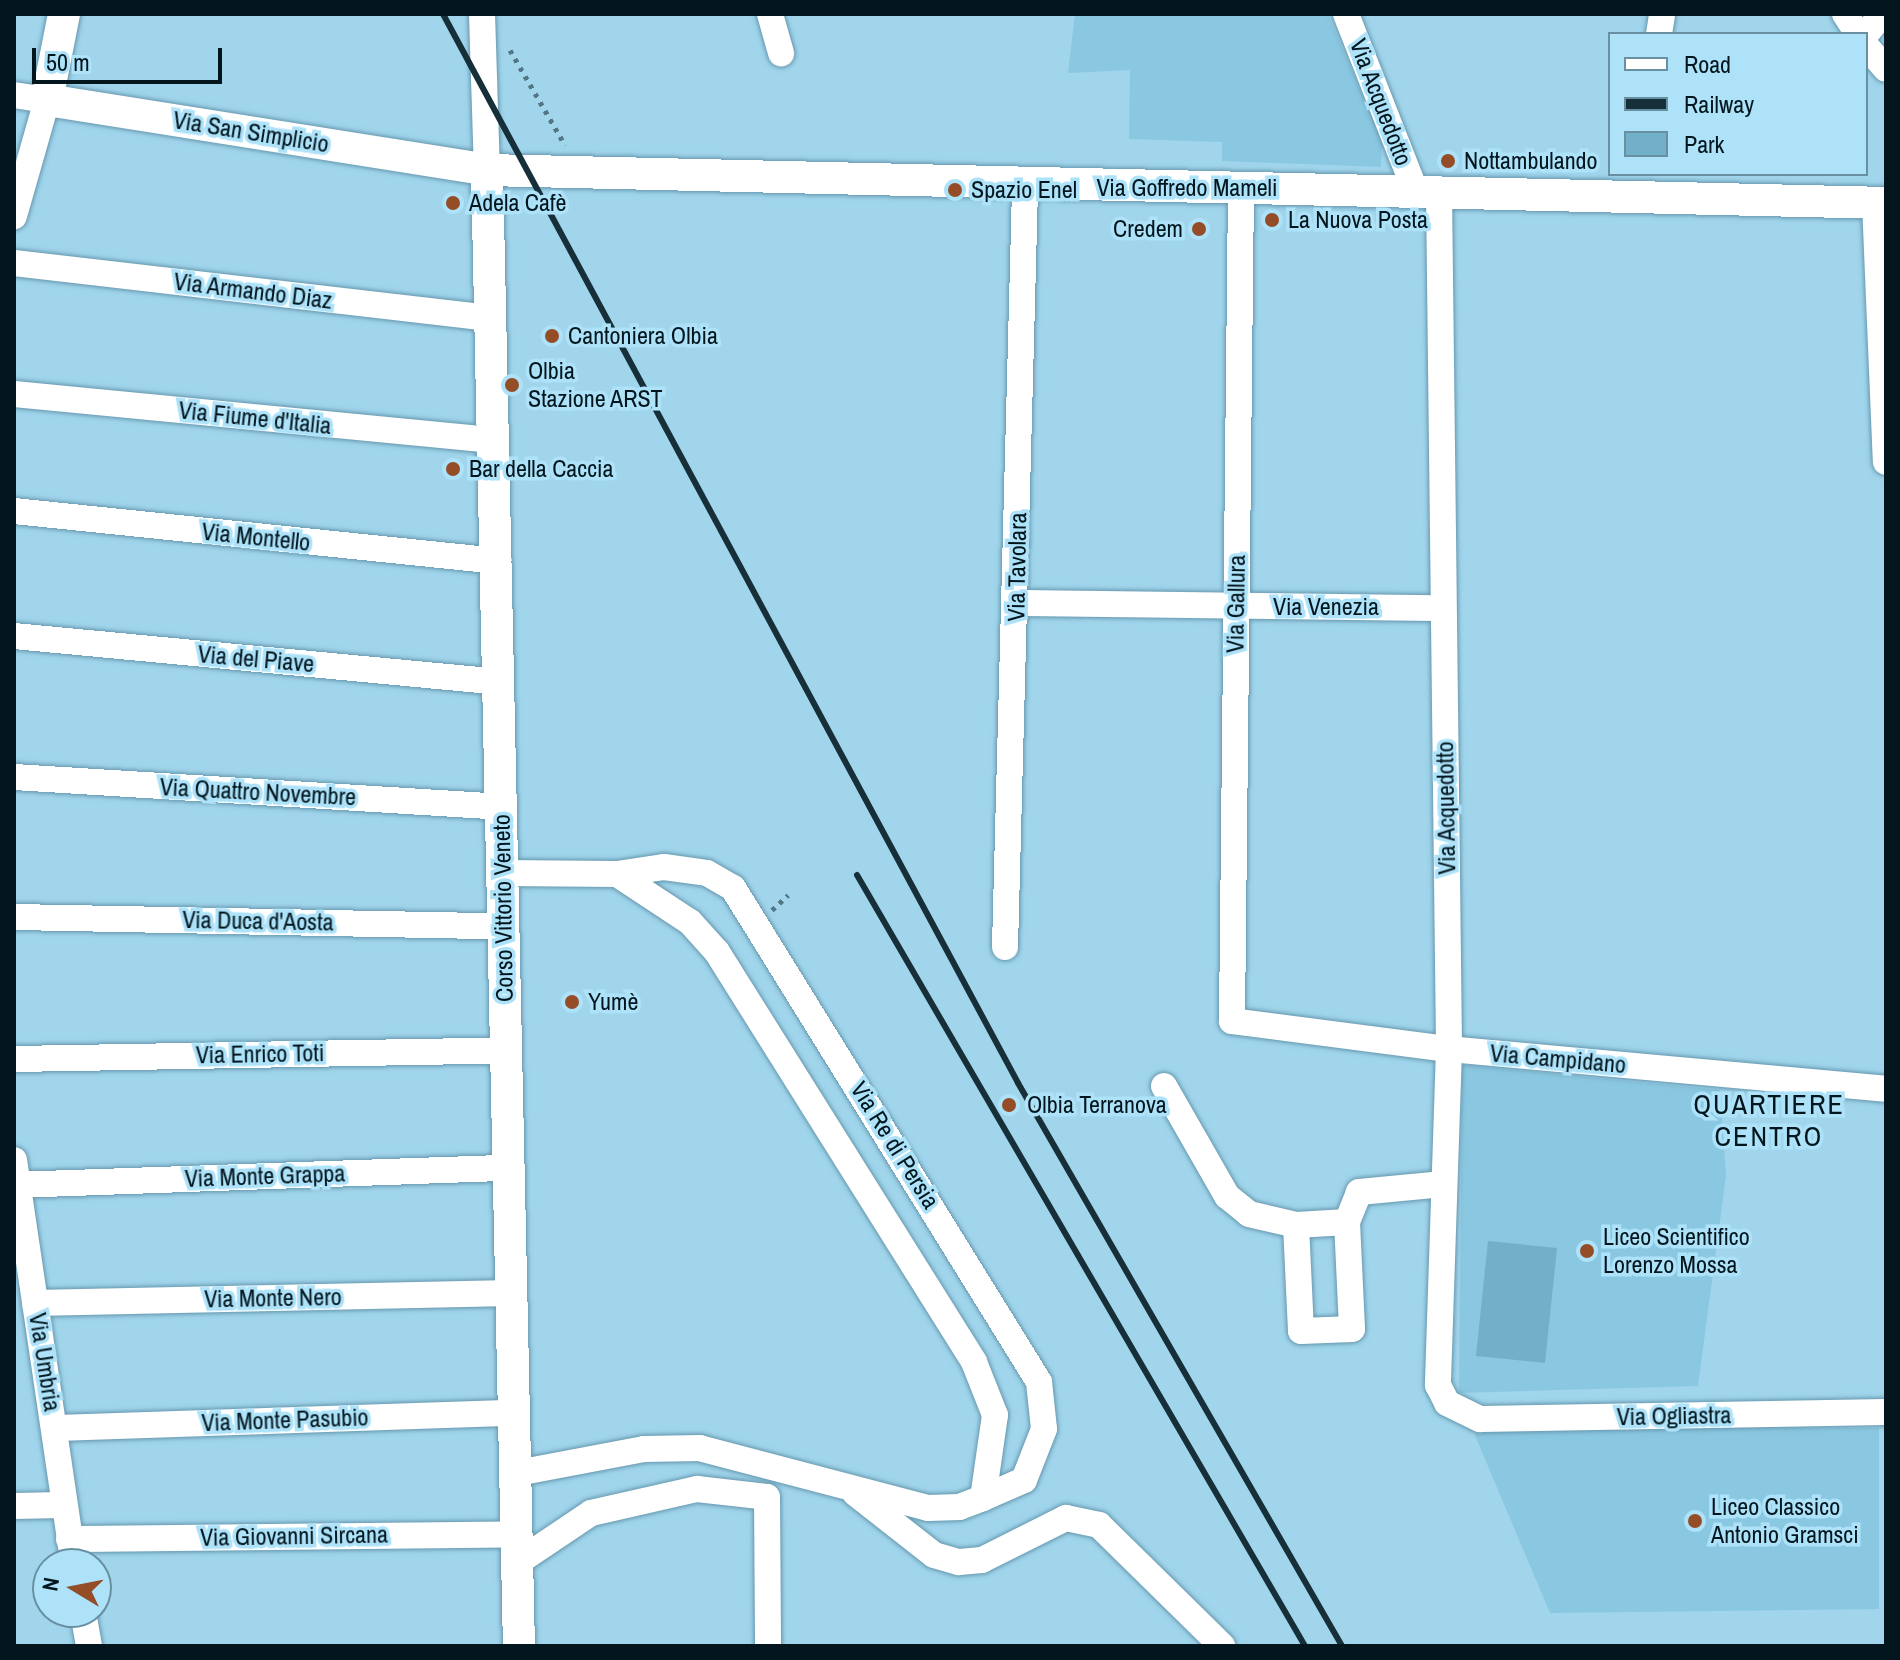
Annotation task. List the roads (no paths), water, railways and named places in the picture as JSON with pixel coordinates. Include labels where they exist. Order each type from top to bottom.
[{"type":"main road","points":[[47,100],[64,14]]},
{"type":"main road","name":"Via San Simplicio","points":[[47,100],[487,170]]},
{"type":"main road","name":"Via Goffredo Mameli","points":[[487,170],[1025,187],[1427,191],[1639,186],[1881,203]]},
{"type":"main road","name":"Corso Vittorio Veneto","points":[[487,170],[496,440],[502,926],[519,1646]]},
{"type":"street","points":[[482,14],[487,170]]},
{"type":"street","points":[[770,14],[781,53]]},
{"type":"street","name":"Via Acquedotto","points":[[1346,14],[1427,191],[1443,608],[1449,1049],[1438,1385],[1462,1414]]},
{"type":"street","points":[[1845,14],[1857,32]]},
{"type":"street","points":[[1868,32],[1882,14]]},
{"type":"street","points":[[1868,48],[1886,69]]},
{"type":"street","name":"Via San Simplicio","points":[[14,95],[47,100]]},
{"type":"street","points":[[14,216],[47,100]]},
{"type":"street","name":"Via Tavolara","points":[[1005,947],[1025,187]]},
{"type":"street","name":"Via Gallura","points":[[1232,1021],[1241,188]]},
{"type":"street","points":[[1881,203],[1886,462]]},
{"type":"street","name":"Via Armando Diaz","points":[[14,263],[492,318]]},
{"type":"street","name":"Via Fiume d'Italia","points":[[14,394],[496,440]]},
{"type":"street","name":"Via Montello","points":[[14,511],[498,561]]},
{"type":"street","name":"Via Venezia","points":[[1016,603],[1443,608]]},
{"type":"street","name":"Via del Piave","points":[[14,636],[499,682]]},
{"type":"street","name":"Via Quattro Novembre","points":[[14,777],[502,807]]},
{"type":"street","name":"Via Re di Persia","points":[[503,873],[617,874],[664,867],[707,873],[733,888],[1039,1382],[1044,1429],[1024,1480],[983,1498],[928,1508],[700,1448],[644,1449],[517,1473]]},
{"type":"street","name":"Via Re di Persia","points":[[617,874],[690,922],[717,952],[974,1362],[995,1415],[983,1498]]},
{"type":"street","name":"Via Duca d'Aosta","points":[[14,917],[502,926]]},
{"type":"street","name":"Via Campidano","points":[[1232,1021],[1449,1049],[1886,1089]]},
{"type":"street","name":"Via Enrico Toti","points":[[14,1059],[506,1050]]},
{"type":"street","points":[[1164,1086],[1227,1196],[1249,1214],[1296,1225],[1347,1222]]},
{"type":"street","name":"Via Monte Grappa","points":[[16,1176],[510,1168]]},
{"type":"street","name":"Via Umbria","points":[[16,1176],[70,1548]]},
{"type":"street","points":[[1296,1225],[1301,1331],[1352,1329],[1347,1222],[1359,1192],[1444,1184]]},
{"type":"street","name":"Via Monte Nero","points":[[35,1303],[511,1293]]},
{"type":"street","name":"Via Ogliastra","points":[[1462,1414],[1886,1412]]},
{"type":"street","name":"Via Monte Pasubio","points":[[55,1428],[515,1413]]},
{"type":"street","points":[[846,1486],[919,1544],[959,1562],[982,1560],[1066,1518],[1099,1525],[1222,1646]]},
{"type":"street","points":[[518,1548],[591,1513],[697,1489],[767,1497],[768,1646]]},
{"type":"street","points":[[14,1506],[62,1505]]},
{"type":"street","points":[[919,1544],[916,1519],[928,1508]]},
{"type":"street","name":"Via Giovanni Sircana","points":[[112,1552],[518,1548]]},
{"type":"railway","points":[[443,14],[1018,1083],[1342,1646]]},
{"type":"railway","points":[[857,875],[1305,1646]]},
{"type":"place","name":"Nottambulando","points":[[1448,161]]},
{"type":"place","name":"Spazio Enel","points":[[955,190]]},
{"type":"place","name":"Adela Cafè","points":[[453,203]]},
{"type":"place","name":"La Nuova Posta","points":[[1272,220]]},
{"type":"place","name":"Credem","points":[[1199,229]]},
{"type":"place","name":"Cantoniera Olbia","points":[[552,336]]},
{"type":"place","name":"Olbia Stazione ARST","points":[[512,385]]},
{"type":"place","name":"Bar della Caccia","points":[[453,469]]},
{"type":"place","name":"Yumè","points":[[572,1002]]},
{"type":"place","name":"Olbia Terranova","points":[[1009,1105]]},
{"type":"place","name":"Liceo Scientifico Lorenzo Mossa","points":[[1587,1251]]},
{"type":"place","name":"Liceo Classico Antonio Gramsci","points":[[1695,1521]]},
{"type":"district","name":"QUARTIERE CENTRO","points":[[1769,1120]]}]
